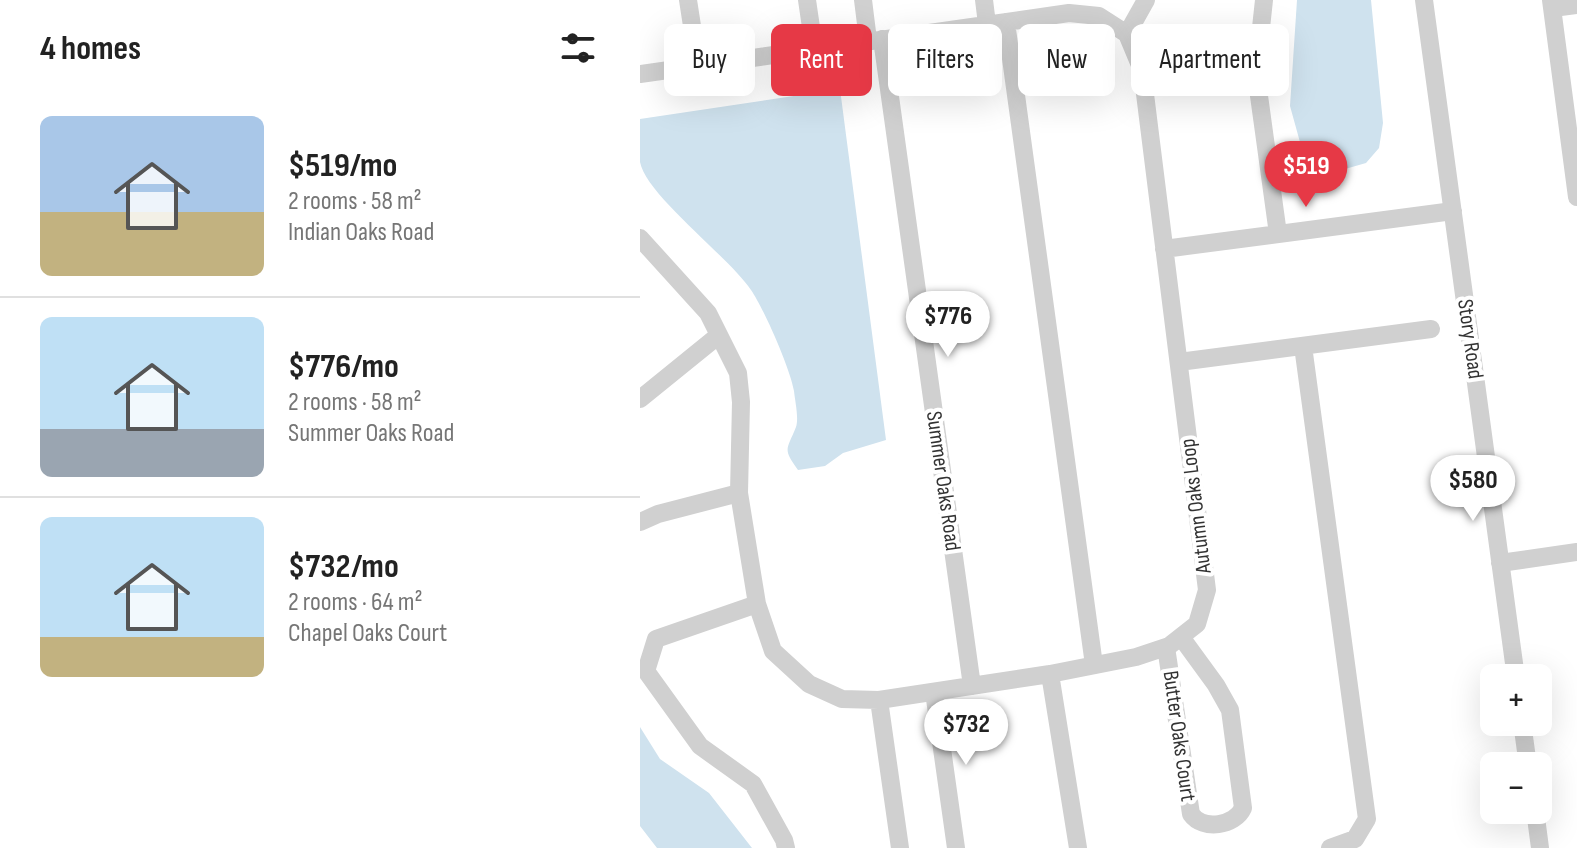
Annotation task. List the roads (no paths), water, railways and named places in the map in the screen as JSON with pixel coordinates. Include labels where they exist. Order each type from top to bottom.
[{"type":"street","points":[[688,0],[692,24]]},
{"type":"street","points":[[807,0],[810,24]]},
{"type":"street","name":"Summer Oaks Road","points":[[863,0],[875,39],[972,686]]},
{"type":"street","points":[[984,0],[996,23],[1094,665]]},
{"type":"street","points":[[872,39],[1099,8],[1127,34],[1146,0]]},
{"type":"street","points":[[1264,0],[1256,74],[1278,234]]},
{"type":"street","name":"Story Road","points":[[1424,0],[1514,664]]},
{"type":"street","points":[[1577,5],[1552,4],[1577,197]]},
{"type":"street","name":"Autumn Oaks Loop","points":[[1127,34],[1142,70],[1207,590],[1197,624],[1174,642]]},
{"type":"street","points":[[640,74],[664,70]]},
{"type":"street","points":[[1164,249],[1453,211]]},
{"type":"street","points":[[641,241],[708,313],[738,373],[741,402],[739,493],[757,604],[773,651],[809,684],[842,699],[879,700],[1050,674],[1136,657],[1174,642]]},
{"type":"street","points":[[1179,362],[1431,329]]},
{"type":"street","points":[[640,399],[719,335]]},
{"type":"street","points":[[1303,346],[1367,819],[1355,839],[1330,848]]},
{"type":"street","points":[[640,522],[658,514],[739,493]]},
{"type":"street","points":[[1500,563],[1577,552]]},
{"type":"street","points":[[757,604],[656,639],[643,671],[700,746],[753,784],[786,848]]},
{"type":"street","name":"Butter Oaks Court","points":[[1174,642],[1216,685],[1230,710],[1243,808],[1236,819],[1220,824],[1202,824],[1195,821],[1191,814],[1174,642]]},
{"type":"street","points":[[1050,674],[1078,848]]},
{"type":"street","points":[[934,692],[956,848]]},
{"type":"street","points":[[879,700],[900,848]]},
{"type":"street","points":[[1537,824],[1540,848]]},
{"type":"water","points":[[1297,0],[1371,0],[1383,123],[1379,148],[1366,163],[1345,169],[1322,170],[1303,153],[1290,106]]},
{"type":"water","points":[[793,96],[841,96],[886,440],[843,453],[825,466],[798,470],[788,453],[797,423],[794,391],[769,324],[740,276],[672,208],[646,176],[640,162],[640,119]]},
{"type":"water","points":[[640,727],[660,759],[709,793],[752,848],[657,848],[640,826]]}]
